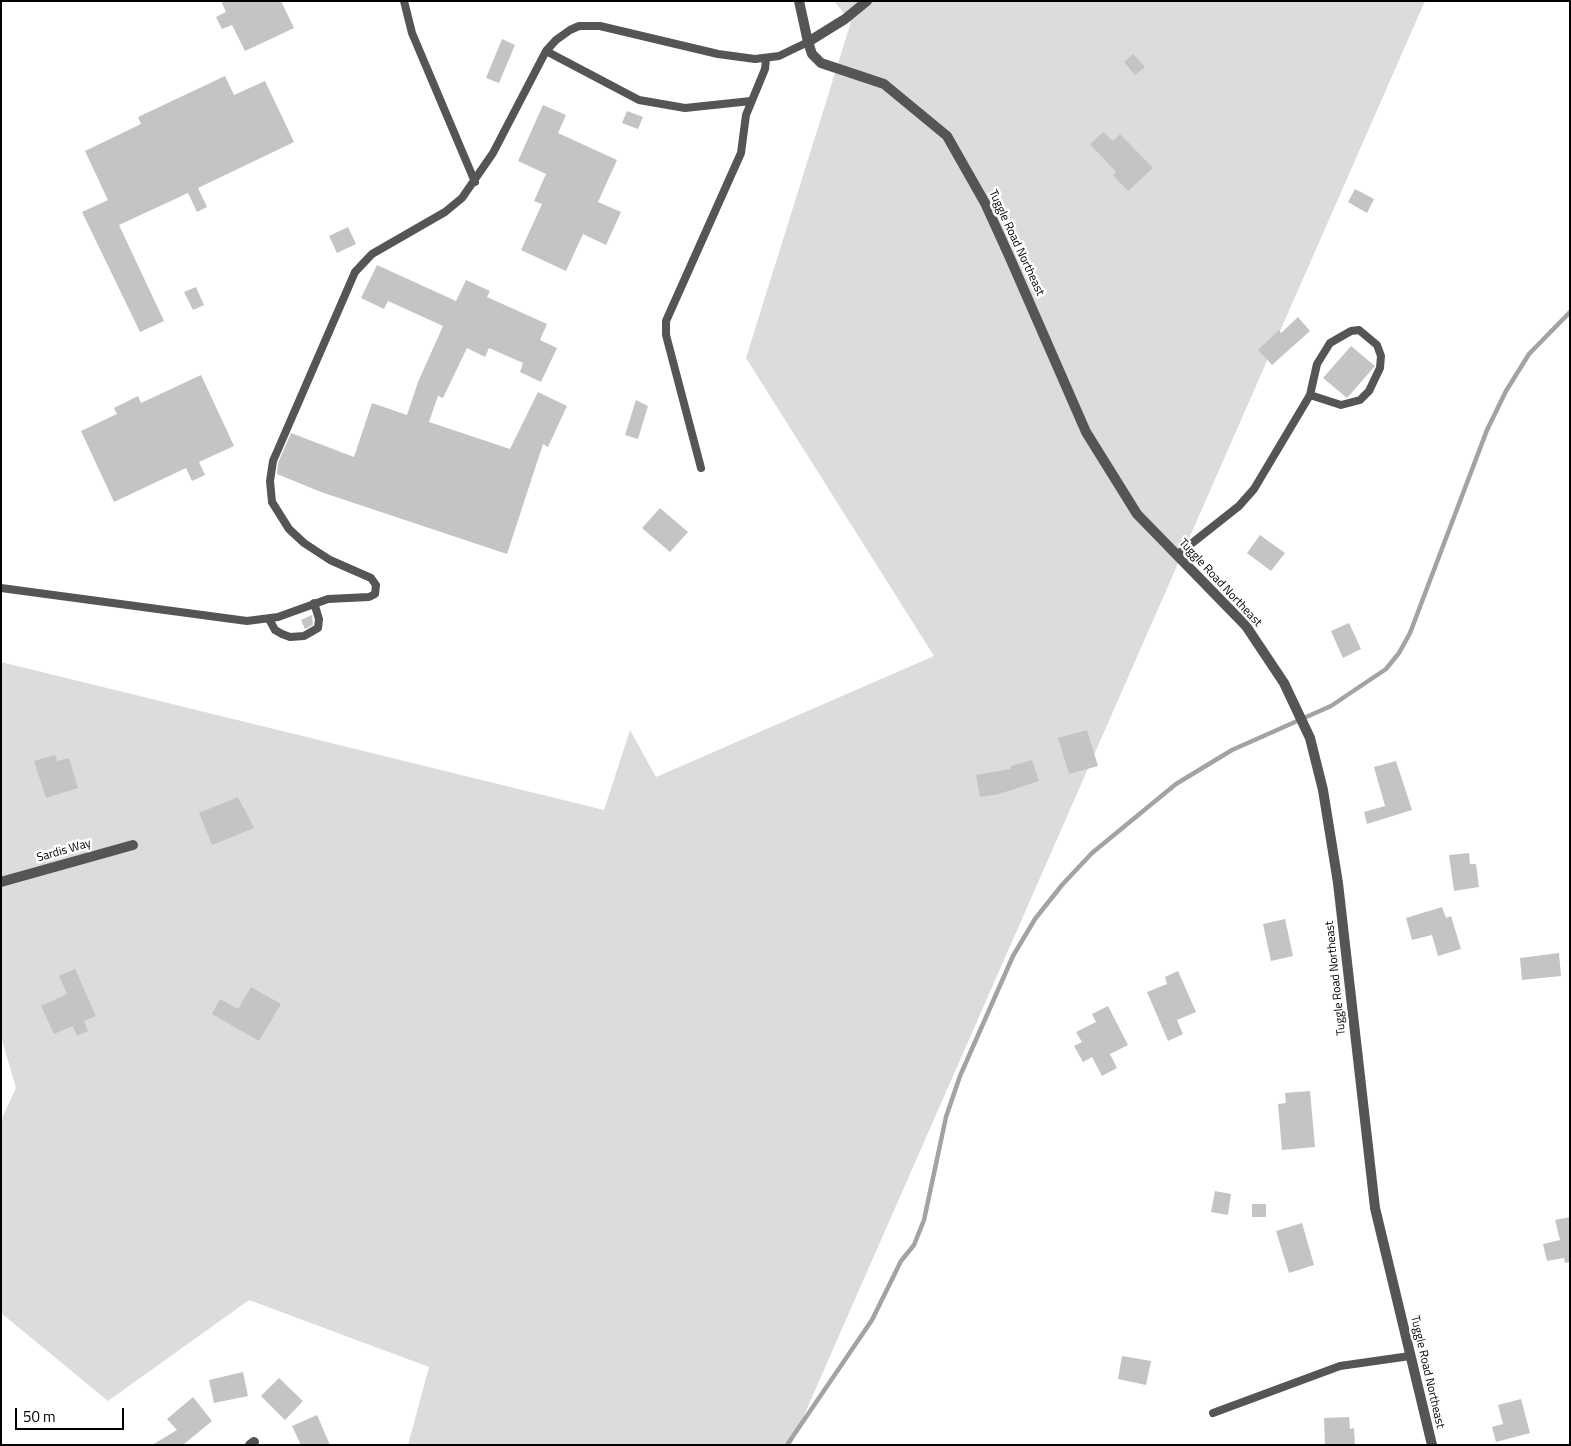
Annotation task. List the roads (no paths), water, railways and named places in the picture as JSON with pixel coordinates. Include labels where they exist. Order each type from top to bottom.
[{"type":"street","name":"Tuggle Road Northeast","points":[[799,1],[812,54],[821,63],[884,84],[947,136],[984,203],[1007,250],[1086,432],[1137,514],[1246,626],[1284,684],[1310,738],[1324,790],[1338,883],[1375,1208],[1432,1445]]},
{"type":"street","points":[[808,42],[846,19],[867,1]]},
{"type":"street","name":"Sardis Way","points":[[1,882],[133,845]]},
{"type":"lane","points":[[404,1],[412,33],[475,182]]},
{"type":"lane","points":[[1,588],[248,621],[269,619],[332,598],[369,597],[376,592],[376,585],[367,575],[339,564],[304,543],[284,524],[272,502],[270,481],[273,461],[355,272],[372,254],[391,241],[445,212],[462,198],[475,182],[493,153],[546,51],[556,40],[570,30],[590,26],[718,54],[766,59],[779,56],[808,42]]},
{"type":"lane","points":[[546,51],[639,100],[685,108],[751,101]]},
{"type":"lane","points":[[701,468],[666,335],[666,321],[741,153],[746,115],[765,69],[766,59]]},
{"type":"lane","points":[[1177,555],[1239,506],[1254,489],[1310,396],[1317,364],[1330,343],[1351,331],[1359,330],[1377,345],[1381,356],[1380,368],[1369,391],[1360,400],[1341,405],[1310,396]]},
{"type":"lane","points":[[269,619],[275,630],[282,634],[290,637],[304,636],[318,628],[319,619],[314,603]]},
{"type":"lane","points":[[1213,1413],[1340,1366],[1410,1356]]},
{"type":"waterway","points":[[787,1445],[872,1320],[901,1261],[914,1245],[924,1220],[946,1117],[960,1076],[1013,956],[1035,919],[1062,885],[1092,853],[1176,784],[1232,750],[1331,706],[1386,669],[1399,653],[1410,633],[1487,430],[1506,391],[1529,354],[1570,312]]}]
